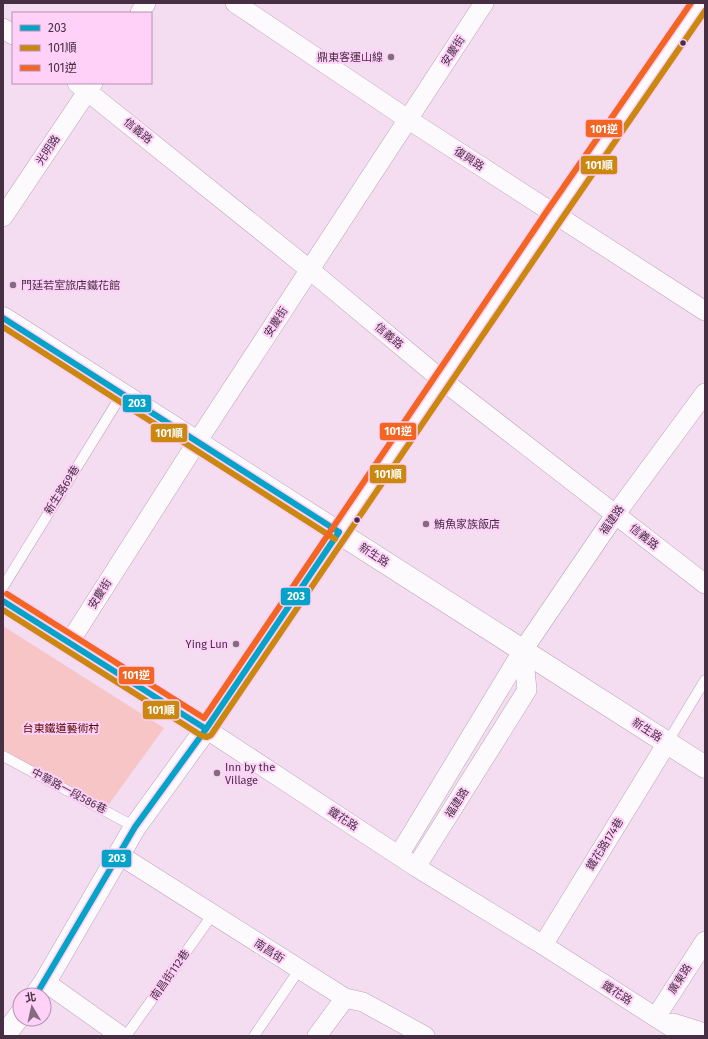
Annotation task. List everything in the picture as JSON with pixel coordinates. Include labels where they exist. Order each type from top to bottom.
[{"type":"street","points":[[141,12],[146,3]]},
{"type":"street","name":"復興路","points":[[235,3],[409,120],[705,311]]},
{"type":"street","name":"安慶街","points":[[69,643],[197,442],[409,120],[484,3]]},
{"type":"street","points":[[41,987],[118,854],[136,827],[206,729],[554,214],[699,6]]},
{"type":"street","points":[[3,28],[12,34]]},
{"type":"street","name":"光明路","points":[[3,217],[86,86]]},
{"type":"street","name":"信義路","points":[[86,86],[442,380],[705,584]]},
{"type":"street","name":"新生路","points":[[3,318],[705,767]]},
{"type":"street","name":"福建路","points":[[399,856],[523,650],[615,515],[705,393]]},
{"type":"street","name":"鐵花路","points":[[3,602],[206,729],[416,868],[543,945],[685,1036]]},
{"type":"street","name":"福建路","points":[[416,868],[527,690],[523,650]]},
{"type":"street","name":"鐵花路174巷","points":[[543,945],[667,743]]},
{"type":"street","name":"南昌街","points":[[118,854],[345,998],[363,1002],[425,1036]]},
{"type":"street","name":"廣東路","points":[[656,1017],[705,941]]},
{"type":"street","points":[[52,996],[121,1036]]},
{"type":"street","points":[[317,1036],[345,998]]},
{"type":"street","points":[[656,1017],[705,1033]]},
{"type":"street","points":[[4,1036],[12,1026]]},
{"type":"lane","name":"新生路69巷","points":[[3,587],[122,394]]},
{"type":"lane","points":[[667,743],[705,680]]},
{"type":"lane","name":"中華路一段586巷","points":[[3,756],[136,827]]},
{"type":"lane","name":"南昌街112巷","points":[[126,1036],[213,914]]},
{"type":"lane","points":[[254,1036],[299,970]]},
{"type":"green space","name":"台東鐵道藝術村","points":[[3,626],[164,728],[104,811],[3,761]]},
{"type":"transit line","name":"101逆","points":[[7,594],[204,718],[547,211],[691,3]]},
{"type":"transit line","name":"101順","points":[[3,610],[202,736],[207,737],[211,735],[705,11]]},
{"type":"transit line","name":"203","points":[[3,318],[339,532],[206,729],[135,827],[41,987]]},
{"type":"transit line","name":"101順","points":[[3,327],[335,539]]},
{"type":"transit line","name":"203","points":[[3,601],[206,729]]},
{"type":"place","name":"鼎東客運山線","points":[[391,57]]},
{"type":"place","name":"門廷若室旅店鐵花館","points":[[13,285]]},
{"type":"place","name":"鮪魚家族飯店","points":[[426,524]]},
{"type":"place","name":"Ying Lun","points":[[236,644]]},
{"type":"place","name":"Inn by the Village","points":[[217,773]]}]
